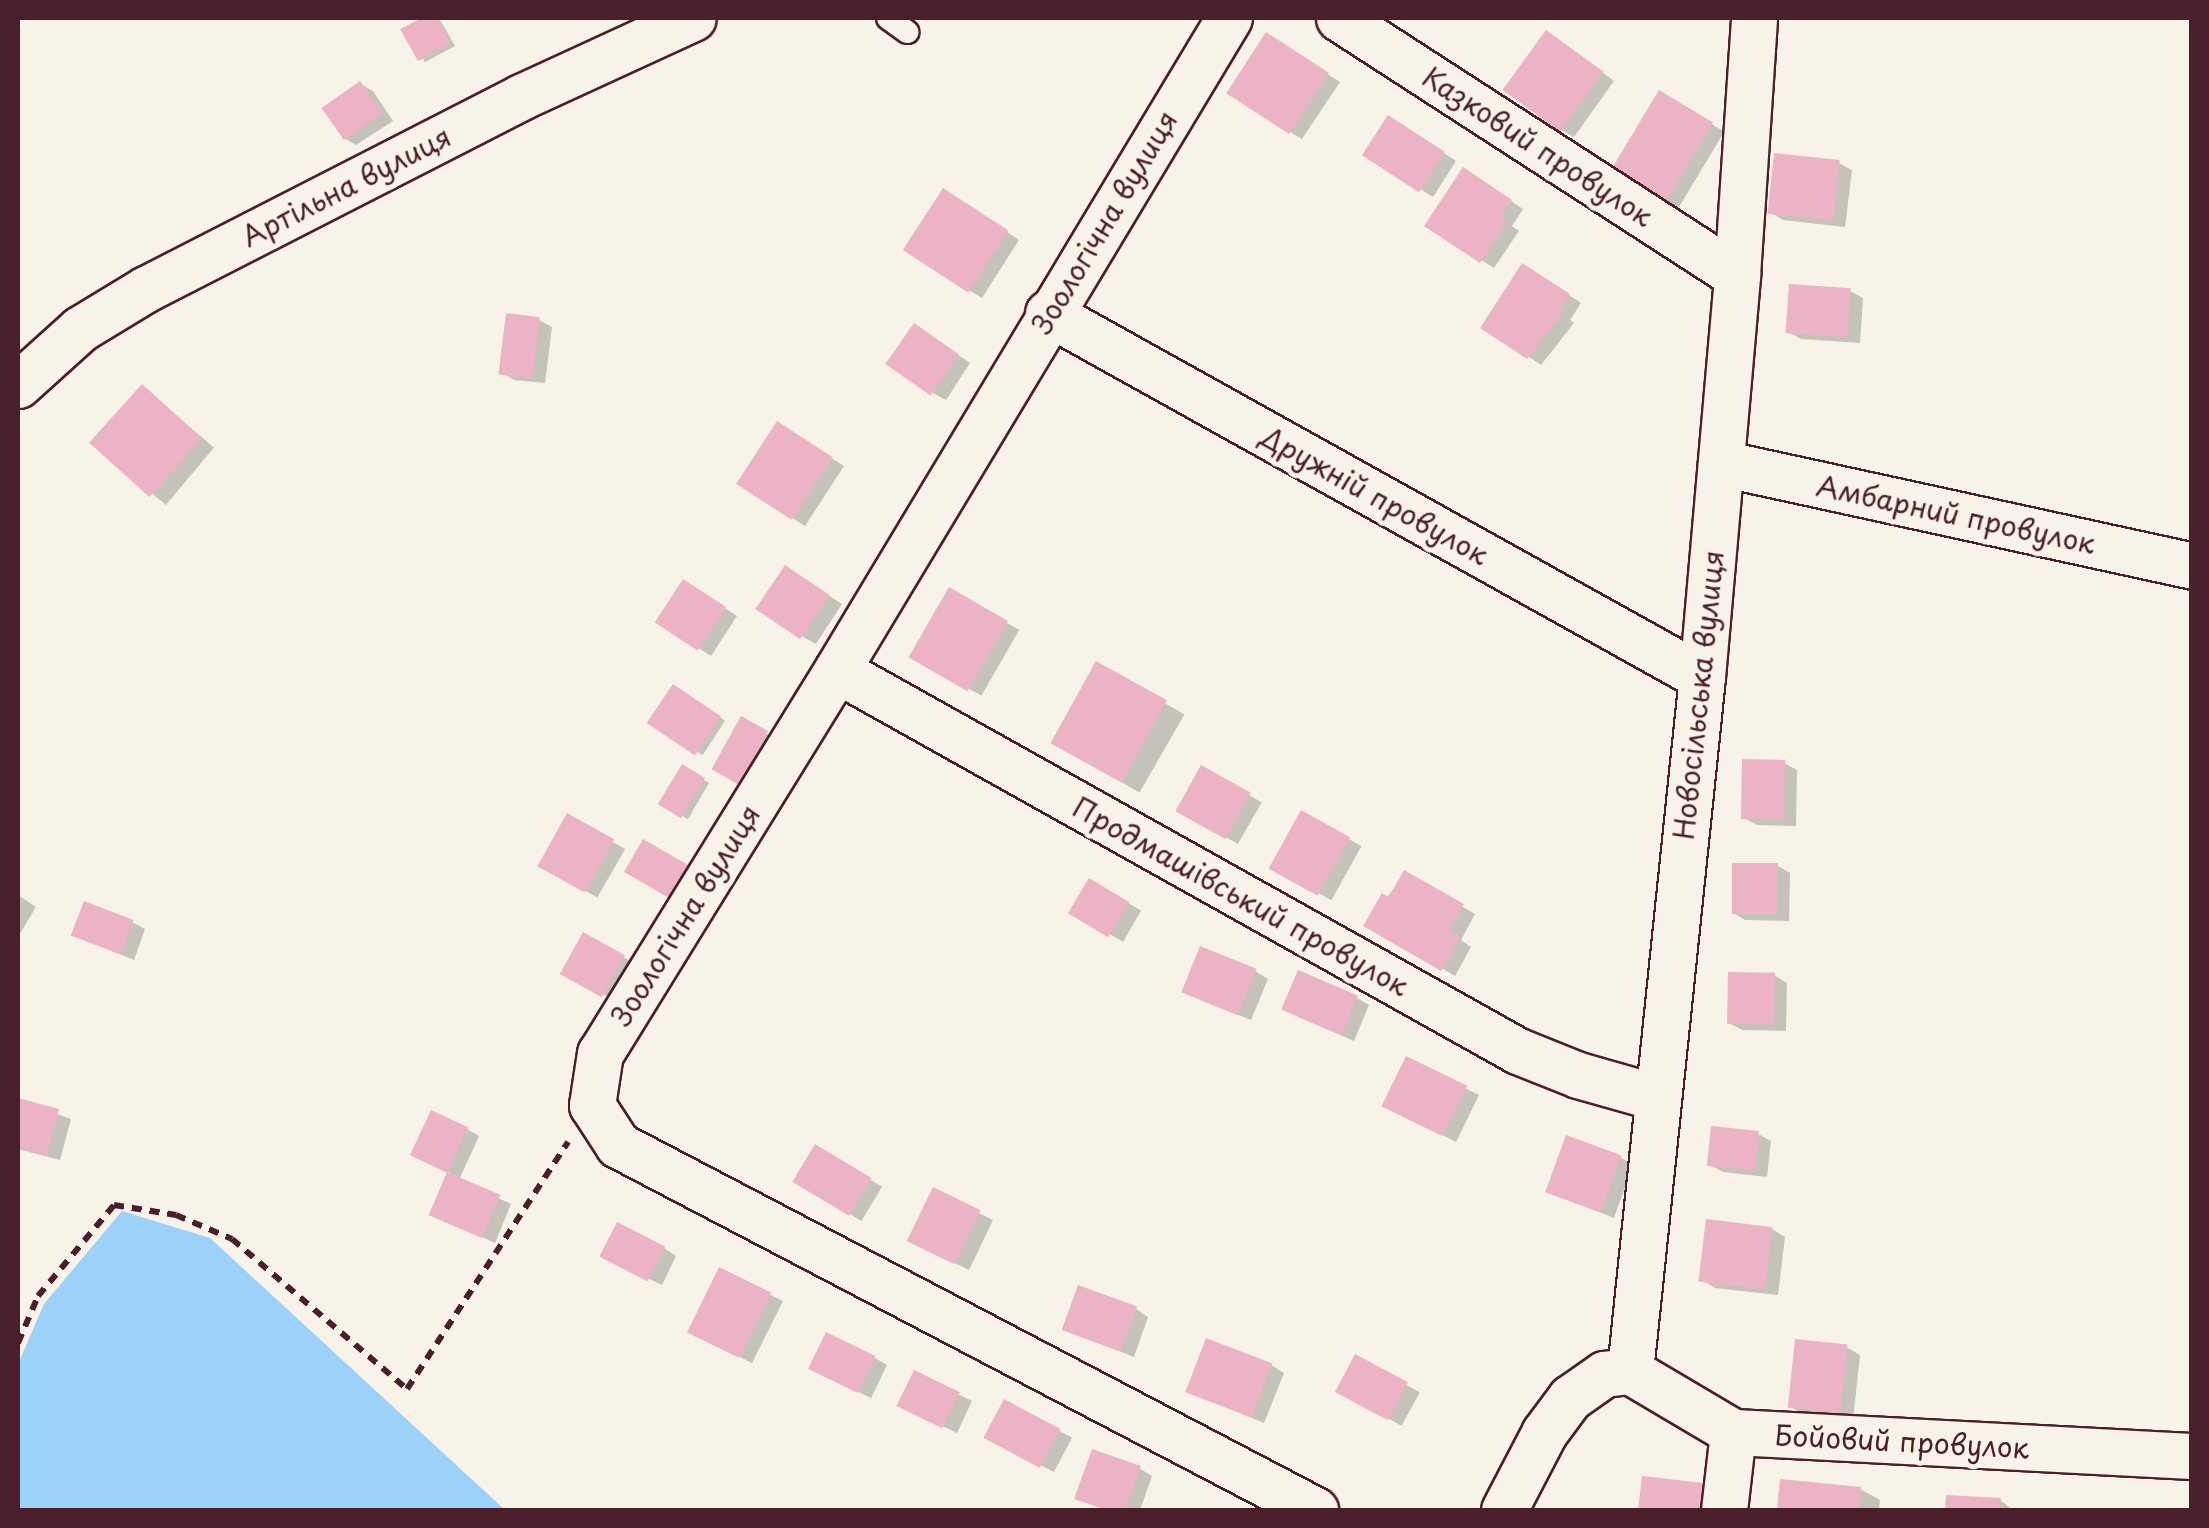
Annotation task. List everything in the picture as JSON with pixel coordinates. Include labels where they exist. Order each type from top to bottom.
[{"type":"street","name":"Артільна вулиця","points":[[18,385],[80,329],[146,288],[521,97],[693,18]]},
{"type":"street","name":"Зоологічна вулиця","points":[[592,1105],[600,1053],[838,670],[1048,313],[1229,18]]},
{"type":"street","name":"Казковий провулок","points":[[1339,18],[1738,275]]},
{"type":"street","name":"Новосільська вулиця","points":[[1630,1372],[1702,677],[1738,275],[1754,18]]},
{"type":"street","name":"Дружній провулок","points":[[1048,313],[1702,677]]},
{"type":"street","name":"Амбарний провулок","points":[[1720,463],[2192,566]]},
{"type":"street","name":"Продмашівський провулок","points":[[838,670],[1518,1051],[1656,1097]]},
{"type":"street","points":[[592,1105],[618,1145],[1315,1510]]},
{"type":"street","points":[[1504,1510],[1544,1433],[1570,1398],[1604,1374],[1630,1372]]},
{"type":"street","name":"Бойовий провулок","points":[[1630,1372],[1733,1432],[2192,1456]]},
{"type":"street","points":[[1724,1510],[1733,1432]]},
{"type":"lane","points":[[888,18],[907,32]]},
{"type":"path","points":[[18,1343],[38,1296],[114,1205],[176,1215],[232,1239],[407,1389],[592,1105]]},
{"type":"water","points":[[122,1211],[210,1238],[505,1510],[18,1510],[18,1364],[44,1304]]},
{"type":"building","points":[[422,18],[437,18],[451,43],[418,61],[400,29]]},
{"type":"building","points":[[1546,30],[1603,72],[1560,132],[1503,90]]},
{"type":"building","points":[[1266,32],[1329,73],[1289,134],[1226,93]]},
{"type":"building","points":[[360,81],[382,113],[344,140],[321,108]]},
{"type":"building","points":[[1659,90],[1713,122],[1663,206],[1609,173]]},
{"type":"building","points":[[1388,115],[1445,152],[1419,192],[1362,155]]},
{"type":"building","points":[[1774,153],[1840,160],[1833,221],[1768,214]]},
{"type":"building","points":[[1463,167],[1512,200],[1501,217],[1507,221],[1480,263],[1424,226]]},
{"type":"building","points":[[943,188],[1008,230],[968,293],[903,250]]},
{"type":"building","points":[[1522,263],[1570,294],[1559,311],[1563,313],[1527,359],[1480,328]]},
{"type":"building","points":[[1789,284],[1851,288],[1847,337],[1786,333]]},
{"type":"building","points":[[506,313],[540,317],[532,379],[498,375]]},
{"type":"building","points":[[914,323],[959,355],[930,396],[885,364]]},
{"type":"building","points":[[142,384],[202,438],[149,497],[89,443]]},
{"type":"building","points":[[777,421],[832,457],[792,520],[736,484]]},
{"type":"building","points":[[785,565],[830,595],[800,639],[755,609]]},
{"type":"building","points":[[683,579],[726,607],[697,650],[655,623]]},
{"type":"building","points":[[949,587],[1008,621],[967,691],[908,657]]},
{"type":"building","points":[[1096,661],[1167,700],[1121,782],[1050,743]]},
{"type":"building","points":[[673,684],[721,716],[695,755],[647,723]]},
{"type":"building","points":[[741,716],[768,731],[739,784],[711,769]]},
{"type":"building","points":[[1742,759],[1785,760],[1784,820],[1741,819]]},
{"type":"building","points":[[682,764],[705,778],[681,818],[658,804]]},
{"type":"building","points":[[1201,765],[1251,793],[1225,839],[1175,811]]},
{"type":"building","points":[[1301,810],[1350,837],[1317,896],[1269,869]]},
{"type":"building","points":[[567,813],[614,839],[585,893],[537,866]]},
{"type":"building","points":[[643,839],[691,867],[672,900],[624,872]]},
{"type":"building","points":[[1732,863],[1778,863],[1778,914],[1732,914]]},
{"type":"building","points":[[1404,870],[1464,904],[1449,931],[1460,937],[1441,971],[1363,926],[1382,893],[1389,897]]},
{"type":"building","points":[[1089,878],[1129,902],[1108,937],[1068,913]]},
{"type":"building","points":[[84,901],[133,920],[120,955],[71,936]]},
{"type":"building","points":[[583,932],[625,955],[602,997],[560,974]]},
{"type":"building","points":[[1200,946],[1257,969],[1238,1015],[1181,992]]},
{"type":"building","points":[[1298,970],[1358,995],[1341,1035],[1281,1010]]},
{"type":"building","points":[[1728,972],[1775,973],[1774,1025],[1727,1024]]},
{"type":"building","points":[[1406,1056],[1467,1086],[1443,1136],[1381,1106]]},
{"type":"building","points":[[18,1098],[59,1109],[47,1155],[18,1147]]},
{"type":"building","points":[[431,1110],[468,1127],[447,1173],[410,1155]]},
{"type":"building","points":[[1711,1126],[1759,1131],[1755,1171],[1707,1166]]},
{"type":"building","points":[[1566,1135],[1621,1155],[1601,1213],[1545,1192]]},
{"type":"building","points":[[815,1144],[872,1178],[849,1216],[792,1182]]},
{"type":"building","points":[[447,1172],[500,1195],[482,1238],[429,1215]]},
{"type":"building","points":[[933,1187],[981,1210],[954,1264],[907,1241]]},
{"type":"building","points":[[1706,1219],[1773,1227],[1765,1290],[1698,1282]]},
{"type":"building","points":[[617,1222],[665,1247],[647,1281],[599,1257]]},
{"type":"building","points":[[719,1267],[771,1292],[739,1358],[687,1333]]},
{"type":"building","points":[[1078,1285],[1137,1307],[1121,1352],[1062,1330]]},
{"type":"building","points":[[826,1332],[875,1356],[857,1393],[808,1369]]},
{"type":"building","points":[[1206,1338],[1272,1363],[1251,1418],[1185,1392]]},
{"type":"building","points":[[1795,1339],[1848,1345],[1840,1413],[1788,1408]]},
{"type":"building","points":[[1355,1354],[1408,1382],[1388,1420],[1335,1392]]},
{"type":"building","points":[[914,1370],[960,1392],[942,1428],[896,1406]]},
{"type":"building","points":[[1004,1399],[1061,1429],[1040,1468],[983,1438]]},
{"type":"building","points":[[1092,1449],[1141,1466],[1125,1510],[1107,1510],[1074,1499]]},
{"type":"building","points":[[1642,1476],[1703,1483],[1700,1510],[1638,1510]]},
{"type":"building","points":[[1780,1479],[1861,1487],[1859,1510],[1777,1510]]},
{"type":"building","points":[[1946,1495],[2001,1498],[2000,1510],[1945,1510]]}]
